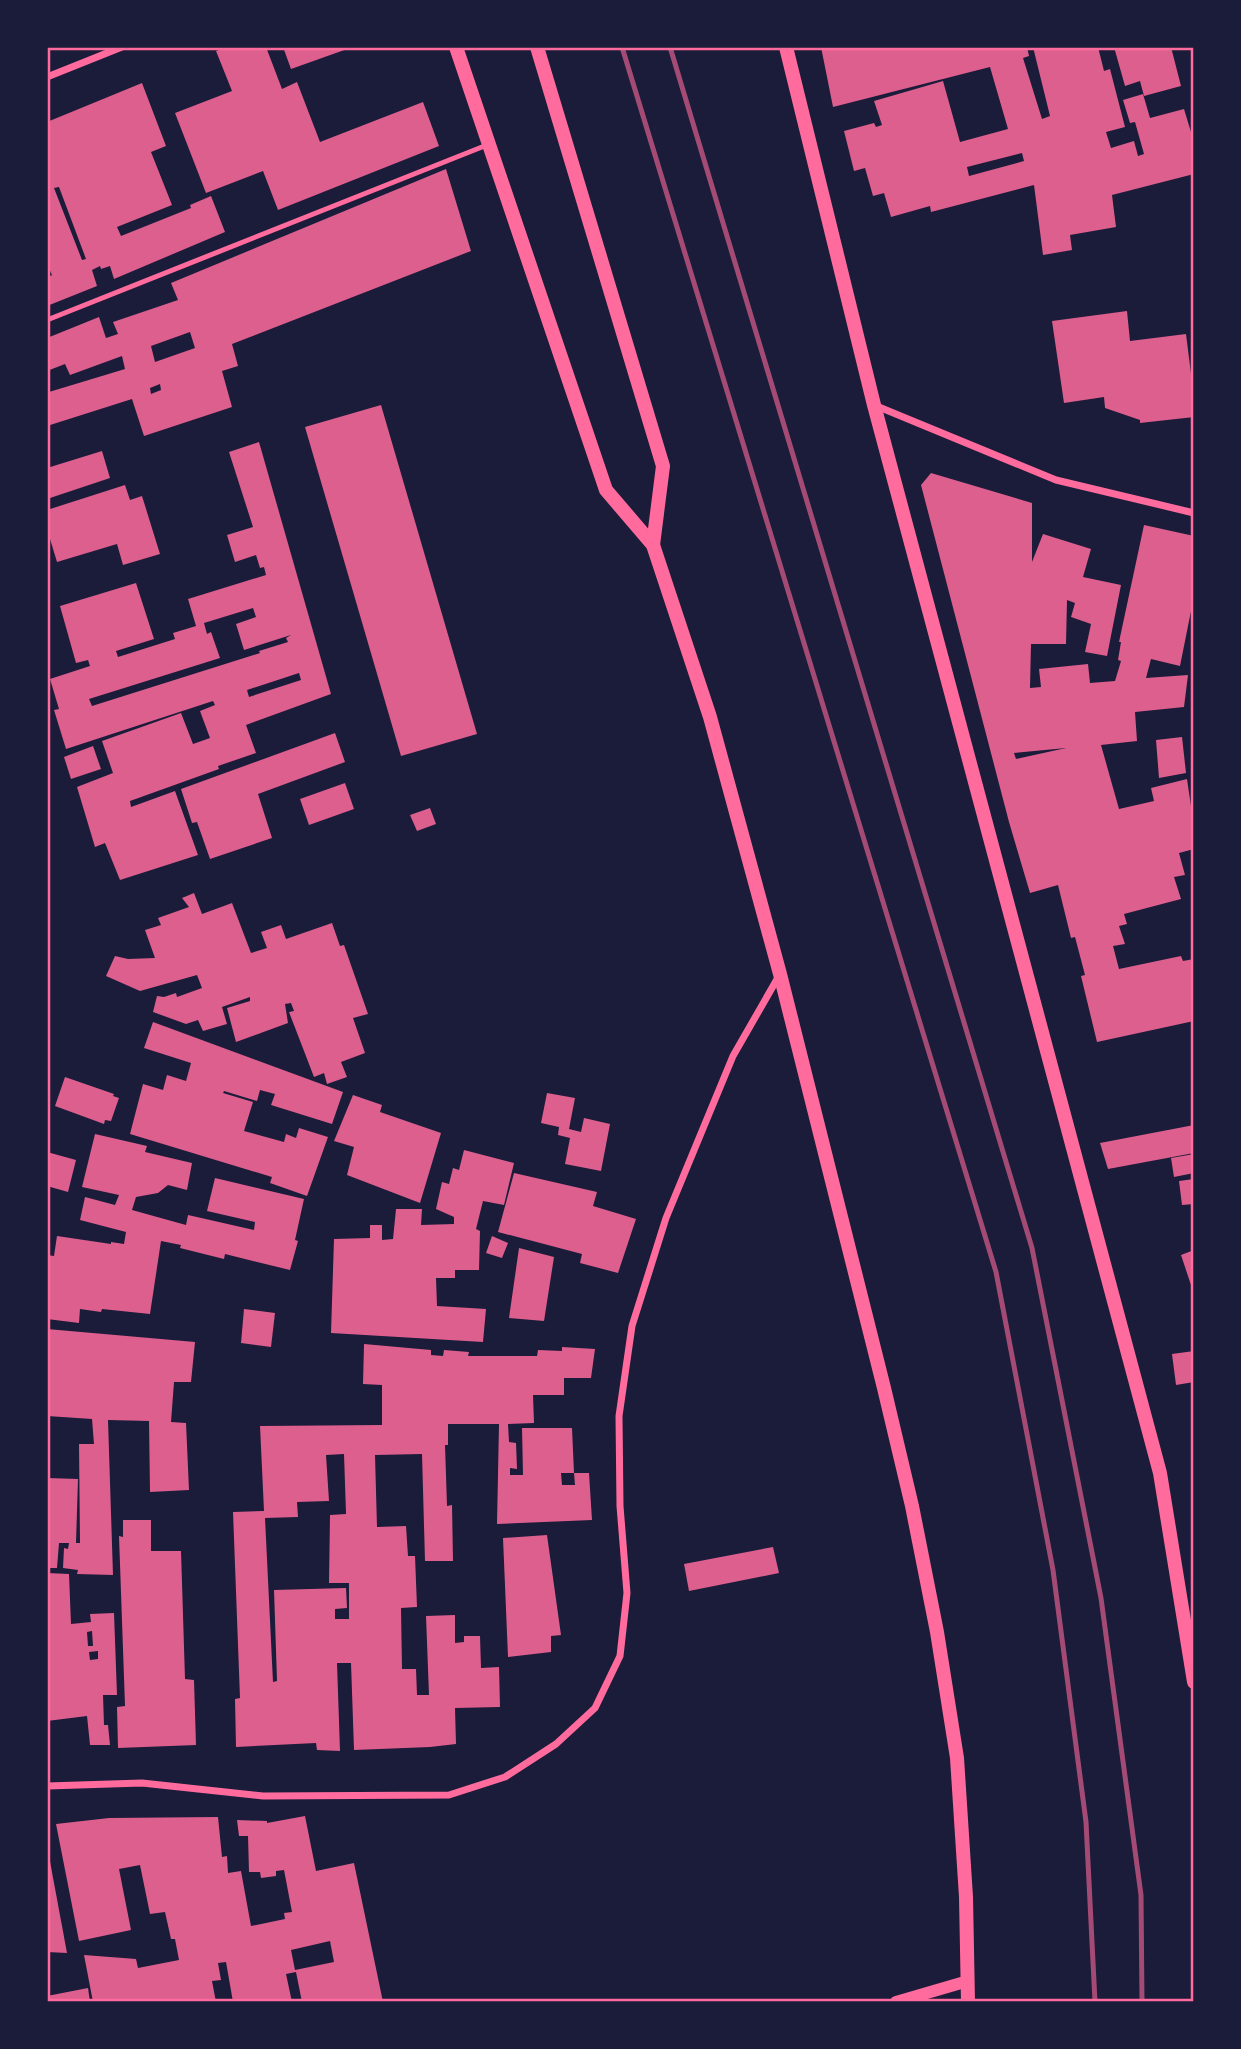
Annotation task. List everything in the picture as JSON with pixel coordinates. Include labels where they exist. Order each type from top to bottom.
[{"type":"main road","points":[[456,47],[606,490],[653,545],[710,717],[780,974],[894,1428],[937,1632],[957,1758],[966,1897],[968,2002]]},
{"type":"main road","points":[[537,47],[663,466],[653,545]]},
{"type":"main road","points":[[786,47],[874,405],[1160,1473],[1194,1682]]},
{"type":"street","points":[[47,78],[122,47]]},
{"type":"street","points":[[874,405],[1055,480],[1194,513]]},
{"type":"street","points":[[47,1786],[142,1783],[263,1796],[449,1795],[505,1777],[556,1744],[595,1708],[620,1656],[627,1593],[620,1506],[619,1416],[632,1326],[666,1218],[733,1056],[780,974]]},
{"type":"street","points":[[896,2002],[968,1981]]},
{"type":"lane","points":[[47,320],[487,145]]},
{"type":"building","points":[[226,47],[266,47],[282,89],[297,82],[320,142],[423,102],[439,146],[278,210],[263,171],[206,193],[175,113],[232,91],[216,51]]},
{"type":"building","points":[[283,47],[350,47],[350,48],[291,69]]},
{"type":"building","points":[[821,47],[1027,47],[1029,56],[1023,58],[1042,119],[1050,116],[1033,47],[1098,47],[1104,71],[1110,69],[1125,127],[1106,132],[1111,148],[1134,141],[1138,156],[1144,154],[1135,122],[1130,123],[1123,100],[1143,94],[1150,118],[1184,109],[1194,142],[1194,174],[1112,195],[1116,227],[1070,235],[1072,250],[1043,255],[1034,185],[931,212],[930,206],[891,217],[884,193],[873,196],[865,168],[854,171],[844,131],[874,123],[876,127],[882,125],[874,101],[943,81],[960,142],[1008,129],[990,67],[833,107]],"holes":[[[1022,153],[1024,161],[969,176],[967,167]]]},
{"type":"building","points":[[1114,47],[1171,47],[1181,86],[1144,96],[1140,81],[1125,86]]},
{"type":"building","points":[[142,83],[166,146],[151,152],[172,205],[117,227],[121,236],[191,208],[190,205],[211,196],[225,232],[114,279],[110,266],[101,269],[100,266],[92,270],[97,286],[47,306],[47,278],[52,275],[47,264],[47,122]],"holes":[[[59,187],[86,259],[82,260],[54,188]]]},
{"type":"building","points":[[446,169],[471,251],[232,344],[238,366],[222,371],[232,407],[144,436],[132,399],[47,426],[47,388],[49,392],[125,369],[122,356],[70,375],[65,364],[47,371],[47,338],[99,317],[106,338],[118,334],[113,322],[178,300],[171,283]],"holes":[[[190,332],[195,348],[155,362],[151,346]],[[160,384],[161,390],[151,394],[150,388]]]},
{"type":"building","points":[[1127,311],[1130,341],[1186,334],[1194,417],[1140,423],[1140,420],[1105,408],[1104,397],[1064,403],[1052,321]]},
{"type":"building","points":[[381,405],[477,734],[401,756],[305,427]]},
{"type":"building","points":[[259,442],[331,694],[246,725],[256,753],[130,801],[131,807],[175,791],[198,855],[120,880],[105,843],[95,847],[77,787],[113,773],[102,741],[181,713],[193,744],[210,738],[200,711],[215,705],[213,701],[66,749],[54,710],[59,709],[50,679],[90,666],[88,660],[76,663],[60,606],[136,583],[154,639],[116,651],[118,657],[175,639],[173,633],[196,626],[188,599],[266,575],[264,567],[260,568],[256,555],[235,562],[227,535],[253,527],[229,452]],"holes":[[[253,608],[256,617],[236,624],[244,650],[291,635],[286,638],[288,642],[92,706],[89,699],[220,658],[211,632],[207,634],[204,623]],[[299,673],[301,680],[249,697],[247,690]]]},
{"type":"building","points":[[102,451],[110,478],[47,499],[47,468]]},
{"type":"building","points":[[931,473],[1032,503],[1032,562],[1043,534],[1091,549],[1083,577],[1121,585],[1107,656],[1085,652],[1091,624],[1071,617],[1075,603],[1067,600],[1066,644],[1031,644],[1030,688],[1041,687],[1039,669],[1088,664],[1090,683],[1115,681],[1121,661],[1118,660],[1119,642],[1144,525],[1194,536],[1194,596],[1180,666],[1151,659],[1146,678],[1188,675],[1184,707],[1135,712],[1137,741],[1101,745],[1119,809],[1154,801],[1151,788],[1187,779],[1194,827],[1194,849],[1179,853],[1185,875],[1174,877],[1181,899],[1124,914],[1127,924],[1119,926],[1125,944],[1113,946],[1119,969],[1181,956],[1183,961],[1194,959],[1194,1021],[1097,1042],[1081,976],[1085,975],[1075,937],[1071,938],[1058,885],[1030,893],[921,485]],"holes":[[[1066,748],[1016,759],[1014,753]]]},
{"type":"building","points":[[125,485],[130,500],[142,496],[160,554],[123,565],[117,544],[57,562],[47,529],[47,510]]},
{"type":"building","points":[[335,733],[345,762],[258,794],[272,838],[210,859],[197,822],[192,823],[181,789]]},
{"type":"building","points":[[1182,737],[1186,773],[1159,778],[1156,740]]},
{"type":"building","points":[[93,746],[101,769],[71,779],[64,757]]},
{"type":"building","points":[[345,783],[354,809],[309,825],[300,799]]},
{"type":"building","points":[[430,808],[436,824],[417,831],[410,815]]},
{"type":"building","points":[[194,893],[202,914],[232,903],[251,953],[267,948],[261,932],[281,925],[286,939],[332,923],[340,946],[344,945],[368,1014],[353,1018],[365,1053],[341,1062],[347,1077],[327,1084],[324,1073],[314,1077],[289,1012],[294,1011],[291,1003],[285,1004],[288,1023],[236,1042],[227,1008],[250,1001],[250,997],[222,1007],[227,1024],[203,1031],[198,1020],[186,1024],[153,1012],[157,996],[176,993],[177,997],[202,988],[197,975],[140,991],[106,976],[115,956],[128,959],[155,958],[145,930],[161,925],[158,918],[189,907],[182,898]]},
{"type":"building","points":[[153,1022],[343,1092],[332,1124],[271,1105],[275,1094],[260,1090],[257,1101],[224,1091],[223,1093],[253,1102],[244,1131],[284,1142],[286,1134],[296,1138],[299,1128],[328,1137],[307,1196],[270,1183],[272,1177],[130,1134],[143,1084],[163,1090],[167,1075],[186,1081],[191,1063],[144,1048]]},
{"type":"building","points":[[65,1077],[119,1098],[111,1121],[105,1120],[104,1124],[55,1106]]},
{"type":"building","points":[[547,1093],[575,1098],[569,1129],[581,1132],[584,1118],[610,1124],[601,1171],[565,1164],[570,1138],[558,1135],[559,1127],[541,1123]]},
{"type":"building","points":[[353,1095],[382,1105],[380,1112],[441,1133],[420,1203],[347,1175],[354,1147],[334,1141]]},
{"type":"building","points":[[1194,1125],[1194,1153],[1108,1169],[1100,1143]]},
{"type":"building","points":[[95,1134],[147,1146],[145,1152],[192,1163],[187,1190],[168,1185],[158,1193],[136,1197],[132,1210],[186,1225],[188,1215],[254,1230],[255,1222],[207,1211],[215,1178],[304,1199],[295,1240],[298,1241],[290,1270],[225,1254],[224,1259],[161,1241],[150,1314],[80,1309],[79,1323],[47,1319],[47,1255],[54,1256],[57,1236],[124,1244],[126,1232],[80,1220],[85,1197],[115,1205],[119,1195],[82,1187]]},
{"type":"building","points":[[464,1150],[514,1163],[504,1205],[483,1201],[476,1229],[480,1231],[479,1270],[455,1270],[455,1278],[436,1278],[437,1306],[486,1309],[483,1342],[331,1333],[334,1239],[370,1238],[370,1225],[382,1225],[382,1240],[393,1239],[396,1209],[422,1209],[421,1225],[454,1224],[454,1217],[436,1209],[442,1182],[449,1184],[453,1168],[459,1170]]},
{"type":"building","points":[[47,1152],[76,1160],[68,1192],[47,1186]]},
{"type":"building","points":[[1194,1154],[1194,1173],[1174,1177],[1171,1158]]},
{"type":"building","points":[[514,1173],[597,1192],[593,1206],[636,1219],[618,1273],[580,1263],[582,1254],[498,1232]]},
{"type":"building","points":[[1194,1179],[1194,1204],[1182,1205],[1179,1181]]},
{"type":"building","points":[[492,1236],[508,1243],[502,1258],[486,1253]]},
{"type":"building","points":[[519,1248],[554,1257],[544,1321],[509,1318]]},
{"type":"building","points":[[1194,1250],[1194,1290],[1193,1291],[1181,1255]]},
{"type":"building","points":[[244,1309],[275,1313],[271,1347],[241,1343]]},
{"type":"building","points":[[47,1329],[195,1342],[191,1382],[174,1382],[171,1422],[186,1423],[189,1490],[150,1492],[149,1421],[108,1420],[113,1575],[77,1574],[78,1570],[63,1568],[64,1548],[68,1549],[69,1543],[59,1543],[57,1568],[47,1568],[47,1478],[78,1479],[76,1543],[80,1543],[79,1444],[94,1444],[92,1419],[47,1416]]},
{"type":"building","points":[[364,1344],[431,1350],[431,1355],[443,1356],[444,1350],[469,1352],[468,1356],[537,1356],[538,1350],[562,1351],[562,1347],[595,1349],[591,1378],[564,1378],[564,1395],[533,1395],[534,1423],[508,1424],[509,1442],[516,1443],[517,1469],[510,1468],[510,1475],[523,1475],[522,1428],[572,1428],[574,1473],[589,1473],[592,1520],[497,1524],[499,1424],[448,1424],[448,1445],[445,1445],[447,1506],[452,1505],[453,1561],[425,1561],[422,1454],[375,1455],[377,1527],[406,1526],[408,1556],[415,1556],[417,1607],[401,1608],[402,1669],[416,1669],[417,1695],[429,1695],[426,1616],[455,1615],[455,1643],[464,1642],[464,1636],[480,1636],[481,1668],[499,1667],[500,1707],[455,1708],[456,1744],[354,1750],[351,1663],[337,1663],[340,1751],[317,1750],[316,1743],[236,1747],[235,1699],[240,1698],[233,1512],[264,1511],[260,1426],[382,1425],[382,1385],[363,1384]],"holes":[[[344,1454],[346,1514],[330,1515],[329,1583],[349,1583],[349,1619],[335,1619],[335,1609],[347,1608],[346,1588],[274,1590],[277,1681],[273,1682],[265,1518],[298,1517],[297,1502],[329,1501],[326,1455]],[[561,1473],[574,1473],[575,1485],[562,1485]]]},
{"type":"building","points":[[1194,1351],[1194,1382],[1176,1385],[1172,1354]]},
{"type":"building","points":[[123,1520],[151,1520],[151,1551],[181,1551],[185,1679],[194,1680],[196,1745],[118,1748],[117,1707],[125,1706],[119,1536],[123,1537]]},
{"type":"building","points":[[547,1535],[561,1635],[551,1636],[551,1652],[508,1657],[503,1538]]},
{"type":"building","points":[[773,1547],[779,1573],[689,1591],[684,1564]]},
{"type":"building","points":[[47,1573],[69,1574],[71,1624],[91,1622],[90,1614],[114,1613],[117,1695],[103,1695],[104,1725],[108,1725],[110,1745],[90,1745],[87,1716],[47,1721]],"holes":[[[92,1631],[93,1646],[88,1646],[87,1632]],[[98,1651],[98,1659],[90,1660],[89,1652]]]},
{"type":"building","points":[[305,1816],[316,1871],[354,1863],[383,2002],[302,2002],[296,1972],[286,1974],[292,2002],[233,2002],[226,1962],[218,1963],[221,1980],[212,1981],[216,2002],[93,2002],[84,1955],[136,1959],[138,1968],[179,1960],[175,1939],[171,1939],[165,1912],[150,1914],[140,1865],[119,1869],[131,1930],[79,1941],[56,1824],[109,1818],[218,1817],[222,1857],[227,1856],[228,1873],[241,1871],[251,1926],[285,1919],[284,1913],[292,1912],[284,1870],[276,1871],[276,1876],[261,1878],[260,1872],[249,1872],[248,1836],[239,1836],[237,1820],[267,1823]],"holes":[[[330,1941],[334,1962],[295,1970],[291,1950]]]},
{"type":"building","points":[[49,1856],[67,1953],[47,1952]]},
{"type":"building","points":[[88,1988],[90,2002],[47,2002],[47,1996]]},
{"type":"railway","points":[[622,47],[996,1272],[1053,1570],[1086,1822],[1095,2002]]},
{"type":"railway","points":[[670,47],[1032,1248],[1101,1598],[1141,1895],[1142,2002]]}]
